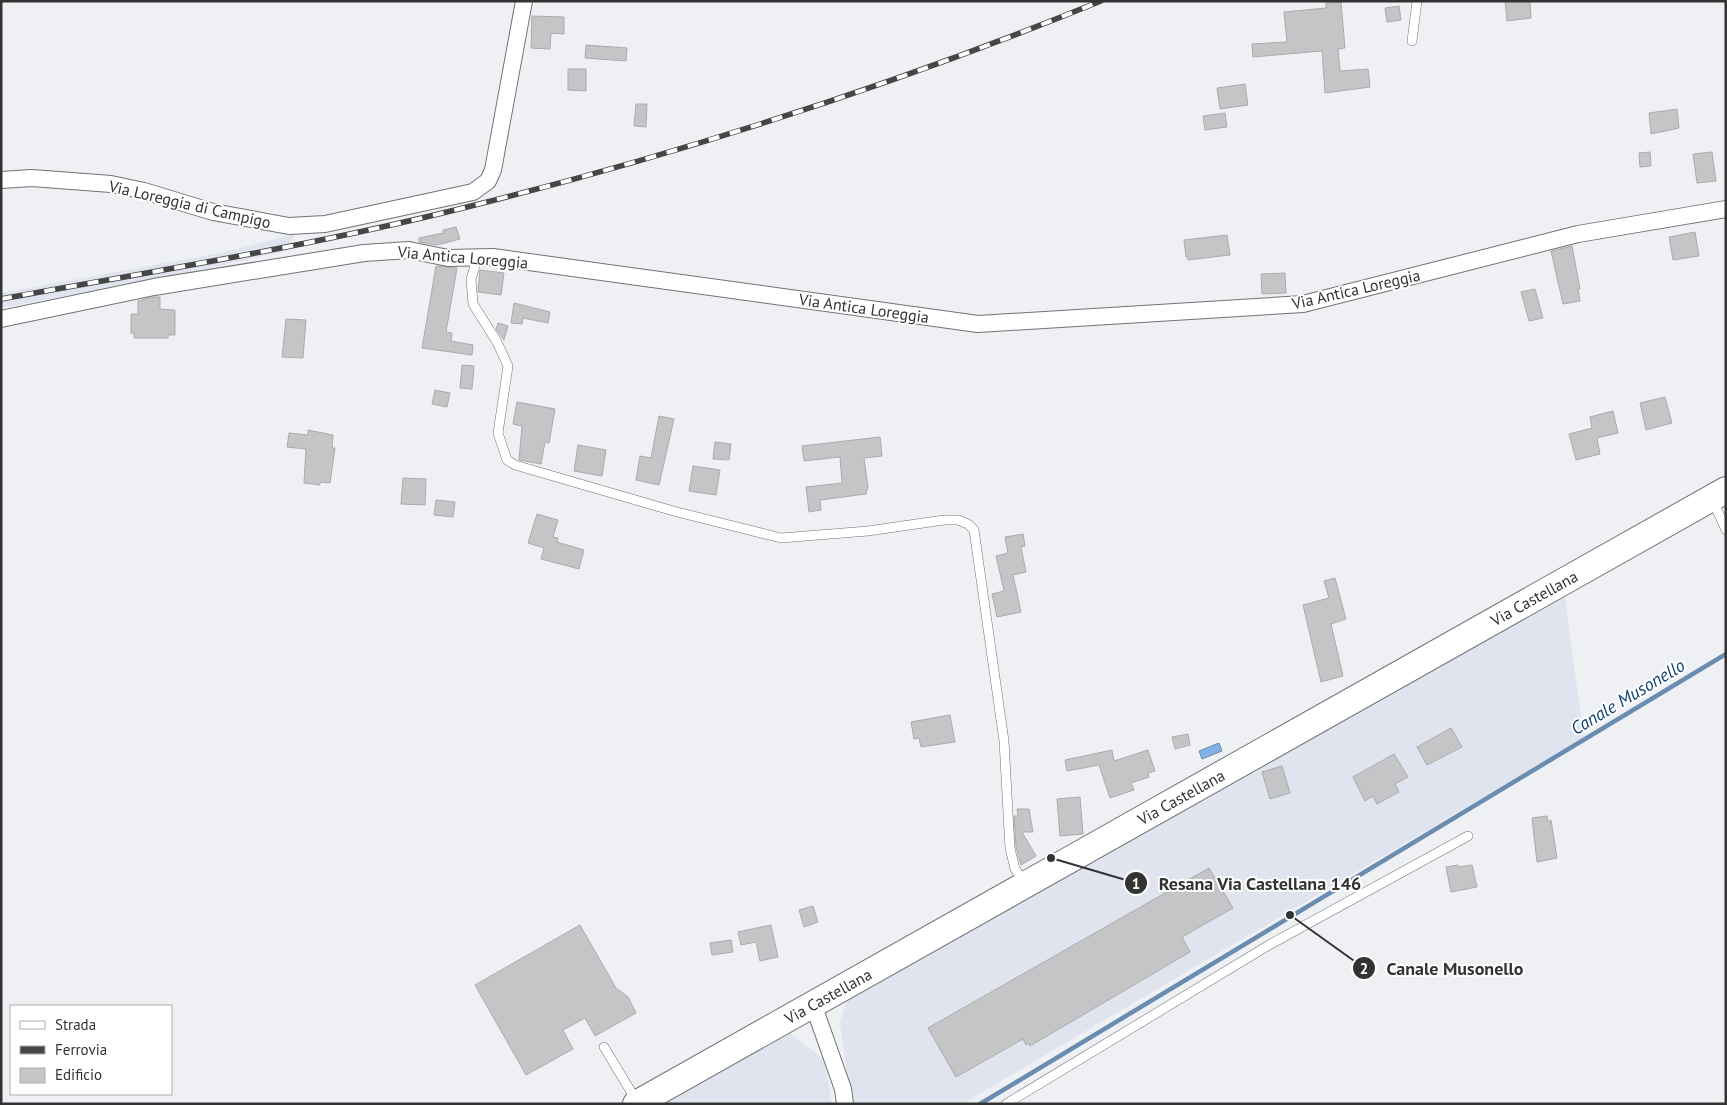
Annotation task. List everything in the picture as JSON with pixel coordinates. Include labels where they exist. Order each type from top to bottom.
[{"type":"main road","name":"Via Castellana","points":[[637,1103],[1719,494]]},
{"type":"street","name":"Via Loreggia di Campigo","points":[[1,180],[51,179],[111,184],[144,191],[213,212],[267,224],[296,226],[325,224],[473,192],[488,181],[493,170],[524,1]]},
{"type":"street","name":"Via Antica Loreggia","points":[[1,319],[154,287],[364,253],[409,250],[448,258],[493,257],[978,324],[1302,304],[1578,234],[1726,209]]},
{"type":"street","points":[[813,1004],[844,1089],[845,1104]]},
{"type":"lane","points":[[1412,40],[1417,1]]},
{"type":"lane","points":[[478,257],[471,279],[473,304],[497,342],[508,366],[498,433],[507,460],[515,465],[677,512],[781,538],[868,531],[944,520],[958,520],[968,524],[974,530],[1004,742],[1010,848],[1015,869],[1025,885]]},
{"type":"lane","points":[[1719,494],[1726,530]]},
{"type":"lane","points":[[1006,1104],[1268,945],[1468,836]]},
{"type":"lane","points":[[604,1047],[637,1103]]},
{"type":"shaded area","points":[[295,234],[287,251],[157,279],[1,308],[1,293],[226,252]]},
{"type":"shaded area","points":[[1564,592],[1584,738],[962,1104],[851,1104],[840,1023],[847,999]]},
{"type":"shaded area","points":[[788,1032],[826,1061],[831,1104],[659,1104]]},
{"type":"water","points":[[1219,743],[1222,751],[1202,759],[1199,751]]},
{"type":"building","points":[[1505,1],[1530,1],[1531,18],[1507,21]]},
{"type":"building","points":[[1341,2],[1345,48],[1338,49],[1340,71],[1368,69],[1370,87],[1325,93],[1322,51],[1253,57],[1252,44],[1287,42],[1284,12],[1326,8],[1326,3]]},
{"type":"building","points":[[1399,6],[1401,20],[1387,22],[1385,8]]},
{"type":"building","points":[[532,16],[564,17],[564,34],[551,33],[550,49],[531,48]]},
{"type":"building","points":[[586,45],[627,48],[626,61],[585,58]]},
{"type":"building","points":[[568,69],[586,69],[586,91],[568,90]]},
{"type":"building","points":[[1245,84],[1248,105],[1220,109],[1217,88]]},
{"type":"building","points":[[636,104],[647,104],[646,127],[634,126]]},
{"type":"building","points":[[1677,109],[1679,128],[1651,134],[1649,113]]},
{"type":"building","points":[[1225,113],[1227,127],[1205,130],[1203,116]]},
{"type":"building","points":[[1650,152],[1651,166],[1640,167],[1639,153]]},
{"type":"building","points":[[1712,152],[1716,181],[1697,183],[1693,154]]},
{"type":"building","points":[[456,227],[460,239],[437,245],[419,242],[419,238],[443,233],[443,230]]},
{"type":"building","points":[[1695,232],[1699,256],[1673,260],[1669,237]]},
{"type":"building","points":[[1227,235],[1230,255],[1188,260],[1188,257],[1186,257],[1184,240]]},
{"type":"building","points":[[1572,246],[1580,289],[1578,289],[1580,301],[1563,304],[1551,251]]},
{"type":"building","points":[[436,266],[457,268],[446,332],[452,333],[451,341],[473,345],[472,355],[422,348]]},
{"type":"building","points":[[480,270],[504,273],[501,295],[478,292]]},
{"type":"building","points":[[1285,273],[1286,293],[1262,294],[1261,274]]},
{"type":"building","points":[[1535,289],[1543,318],[1529,321],[1521,292]]},
{"type":"building","points":[[160,297],[160,309],[175,310],[175,335],[168,335],[168,338],[134,338],[134,333],[131,333],[131,314],[138,314],[138,301]]},
{"type":"building","points":[[514,303],[550,312],[548,323],[523,318],[522,324],[511,323]]},
{"type":"building","points":[[286,319],[306,320],[303,358],[282,357]]},
{"type":"building","points":[[498,323],[508,326],[504,340],[496,329]]},
{"type":"building","points":[[462,365],[474,366],[472,389],[460,388]]},
{"type":"building","points":[[435,390],[450,393],[447,407],[432,404]]},
{"type":"building","points":[[1665,397],[1672,423],[1646,430],[1640,403]]},
{"type":"building","points":[[517,402],[555,409],[549,443],[545,442],[541,464],[519,460],[522,426],[513,424]]},
{"type":"building","points":[[1613,411],[1618,433],[1597,438],[1600,454],[1576,460],[1569,434],[1592,428],[1590,417]]},
{"type":"building","points":[[659,416],[674,419],[659,485],[636,480],[640,456],[651,458]]},
{"type":"building","points":[[308,430],[333,435],[332,448],[335,448],[330,483],[320,482],[320,485],[304,483],[306,449],[287,447],[289,433],[308,435]]},
{"type":"building","points":[[880,437],[882,456],[864,458],[868,487],[866,494],[820,500],[821,510],[809,512],[806,487],[842,483],[840,457],[804,461],[802,446]]},
{"type":"building","points":[[715,442],[731,444],[729,460],[713,459]]},
{"type":"building","points":[[578,445],[606,450],[602,476],[574,471]]},
{"type":"building","points":[[693,466],[720,470],[716,495],[689,491]]},
{"type":"building","points":[[403,478],[426,479],[425,505],[401,504]]},
{"type":"building","points":[[436,500],[455,502],[453,517],[434,515]]},
{"type":"building","points":[[537,514],[558,520],[553,537],[558,538],[557,542],[584,550],[579,569],[541,559],[544,548],[528,543]]},
{"type":"building","points":[[1023,534],[1025,546],[1021,547],[1026,572],[1013,575],[1021,612],[997,617],[992,594],[1004,591],[996,556],[1008,553],[1005,537]]},
{"type":"building","points":[[1335,578],[1346,619],[1331,624],[1343,676],[1321,682],[1303,605],[1329,598],[1324,581]]},
{"type":"building","points":[[950,715],[955,742],[921,747],[919,738],[914,739],[911,722]]},
{"type":"building","points":[[1451,728],[1462,747],[1427,765],[1417,747]]},
{"type":"building","points":[[1188,734],[1190,745],[1175,749],[1172,737]]},
{"type":"building","points":[[1112,750],[1114,761],[1148,750],[1155,771],[1148,773],[1149,777],[1131,783],[1134,790],[1110,798],[1099,765],[1067,771],[1065,760]]},
{"type":"building","points":[[1394,754],[1408,777],[1395,784],[1399,792],[1377,804],[1373,796],[1365,801],[1353,777]]},
{"type":"building","points":[[1282,766],[1290,793],[1270,799],[1262,772]]},
{"type":"building","points":[[1080,797],[1083,834],[1060,836],[1057,799]]},
{"type":"building","points":[[1017,809],[1029,809],[1033,832],[1022,832],[1036,856],[1021,865],[1016,847],[1014,816],[1018,816]]},
{"type":"building","points":[[1547,816],[1548,822],[1551,820],[1557,858],[1537,862],[1532,818]]},
{"type":"building","points":[[1458,865],[1458,867],[1472,865],[1477,887],[1451,892],[1446,867]]},
{"type":"building","points":[[1209,868],[1233,908],[1182,937],[1190,952],[1030,1046],[1029,1043],[1026,1045],[1023,1039],[956,1077],[928,1028]]},
{"type":"building","points":[[813,906],[818,922],[804,927],[799,910]]},
{"type":"building","points":[[580,925],[616,988],[628,997],[636,1013],[595,1036],[585,1018],[563,1030],[573,1049],[526,1075],[475,985]]},
{"type":"building","points":[[771,925],[778,957],[760,961],[756,942],[741,945],[738,932]]},
{"type":"building","points":[[731,940],[733,952],[712,955],[710,943]]},
{"type":"waterway","name":"Canale Musonello","points":[[980,1104],[1726,654]]},
{"type":"railway","points":[[1,299],[348,234],[406,222],[544,187],[625,165],[786,116],[944,61],[1101,1]]},
{"type":"place","name":"Resana Via Castellana 146","points":[[1051,858]]},
{"type":"place","name":"Canale Musonello","points":[[1290,915]]}]
